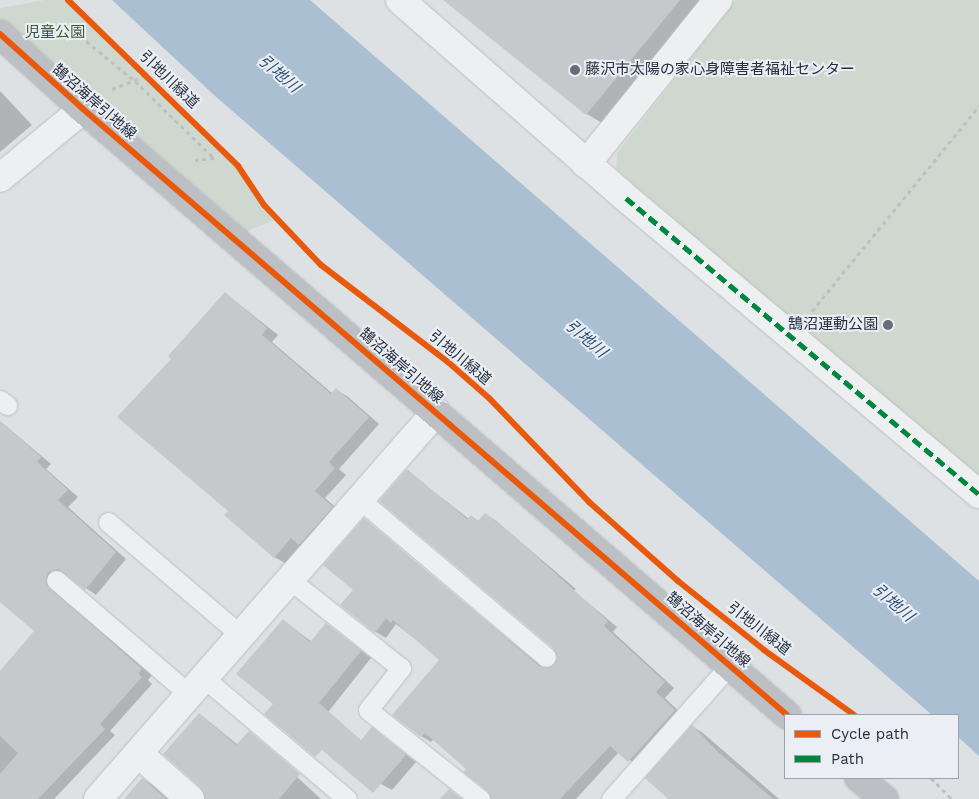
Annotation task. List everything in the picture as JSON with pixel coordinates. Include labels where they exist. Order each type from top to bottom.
[{"type":"street","points":[[400,0],[586,164],[979,494]]},
{"type":"street","points":[[586,164],[718,0]]},
{"type":"street","name":"鵠沼海岸引地線","points":[[0,34],[93,100],[436,412],[787,714]]},
{"type":"street","points":[[0,178],[93,100]]},
{"type":"street","points":[[98,799],[197,687],[358,498],[436,412]]},
{"type":"street","points":[[139,754],[190,799]]},
{"type":"street","points":[[860,779],[884,799]]},
{"type":"lane","points":[[358,498],[546,657]]},
{"type":"lane","points":[[108,522],[240,635]]},
{"type":"lane","points":[[289,579],[402,668],[368,710],[480,799]]},
{"type":"lane","points":[[56,580],[347,799]]},
{"type":"lane","points":[[611,799],[730,665]]},
{"type":"path","points":[[42,40],[74,32],[135,81],[214,158],[196,162],[191,157]]},
{"type":"path","points":[[93,100],[112,89],[146,75]]},
{"type":"path","points":[[112,89],[117,95]]},
{"type":"path","points":[[791,337],[979,106]]},
{"type":"path","points":[[932,779],[952,799]]},
{"type":"green space","name":"児童公園","points":[[44,0],[68,0],[227,155],[277,219],[232,237],[0,28],[0,8]]},
{"type":"green space","name":"鵠沼運動公園","points":[[736,0],[979,0],[979,482],[616,169],[617,153]]},
{"type":"water","name":"引地川","points":[[112,0],[310,0],[979,581],[979,756],[959,738],[959,714],[931,714],[215,96]]},
{"type":"building","name":"藤沢市太陽の家心身障害者福祉センター","points":[[443,0],[680,0],[586,115]]},
{"type":"building","points":[[225,292],[267,328],[262,335],[331,394],[336,388],[369,417],[329,462],[335,468],[315,491],[333,507],[299,545],[291,538],[274,558],[224,515],[228,511],[117,417],[171,359],[168,356]]},
{"type":"building","points":[[0,421],[41,457],[37,462],[68,490],[58,500],[116,552],[85,590],[58,569],[47,573],[46,584],[142,669],[138,673],[142,677],[100,724],[105,729],[38,799],[0,799],[0,774],[18,753],[0,736],[0,671],[34,631],[0,602]]},
{"type":"building","points":[[407,469],[467,519],[471,515],[478,521],[485,513],[512,534],[608,621],[604,626],[665,682],[656,692],[675,710],[628,762],[610,746],[560,799],[491,799],[487,790],[463,772],[466,769],[425,733],[421,737],[392,715],[439,660],[393,620],[391,623],[386,618],[375,633],[340,605],[353,590],[323,565],[364,518],[539,666],[550,667],[557,659],[553,648],[379,501]]},
{"type":"building","points":[[283,619],[310,642],[326,623],[361,651],[319,703],[361,740],[372,727],[406,755],[373,793],[322,750],[315,757],[264,714],[273,704],[236,674]]},
{"type":"building","points":[[199,713],[236,745],[249,731],[300,774],[279,799],[205,799],[200,787],[163,754]]},
{"type":"building","points":[[692,725],[717,751],[773,799],[668,799],[645,778]]},
{"type":"building","points":[[142,778],[166,799],[124,799]]},
{"type":"building","points":[[449,789],[462,799],[440,799]]},
{"type":"marked path","points":[[626,198],[979,494]]},
{"type":"cycle path","name":"引地川緑道","points":[[68,0],[238,166],[264,205],[321,265],[448,362],[490,399],[589,502],[678,581],[764,650],[853,714]]},
{"type":"cycle path","points":[[0,34],[83,109],[786,714]]},
{"type":"place","name":"藤沢市太陽の家心身障害者福祉センター","points":[[575,70]]},
{"type":"place","name":"鵠沼運動公園","points":[[888,325]]}]
